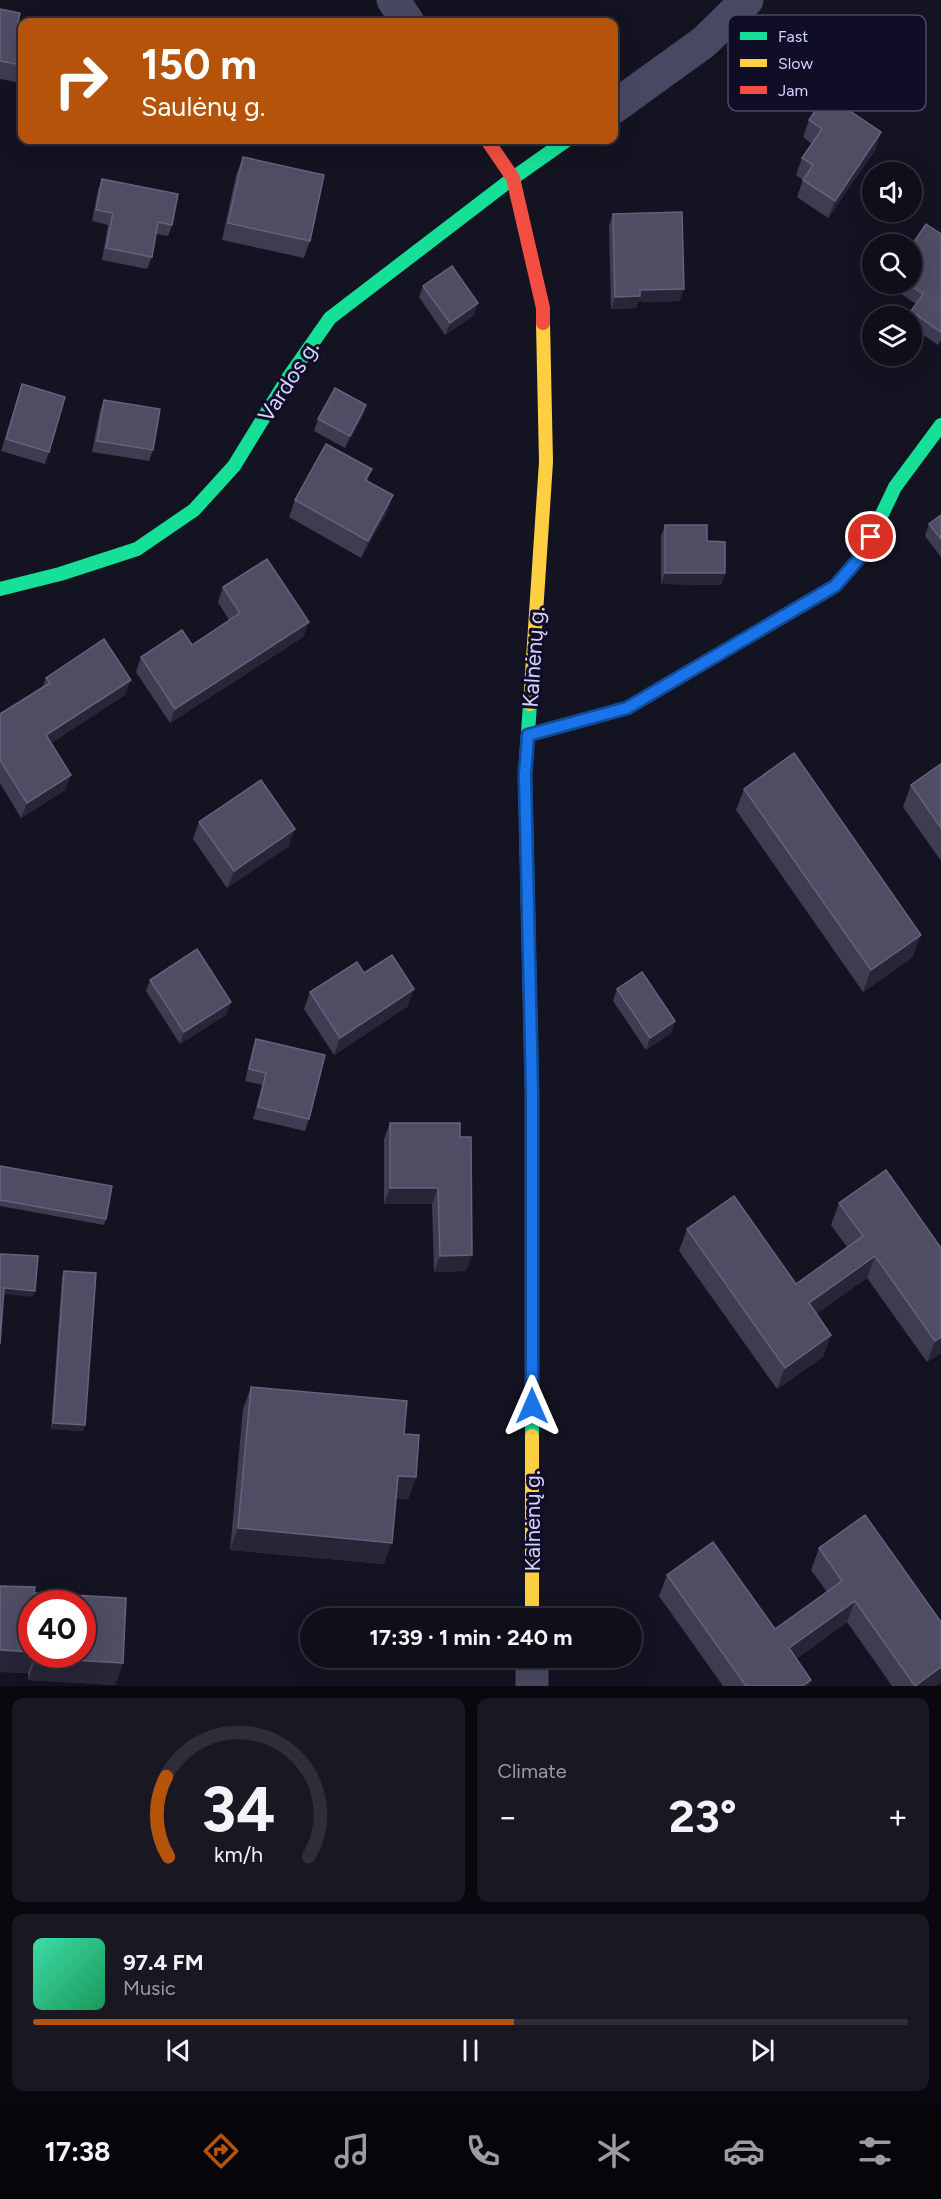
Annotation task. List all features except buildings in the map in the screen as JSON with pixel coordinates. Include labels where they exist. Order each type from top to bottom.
[{"type":"street","points":[[393,0],[405,18]]},
{"type":"street","points":[[732,15],[747,0]]},
{"type":"street","points":[[618,104],[704,42],[728,19]]},
{"type":"street","name":"Kalnėnų g.","points":[[490,144],[513,178],[543,308],[546,462],[525,775],[532,1091],[532,1608]]},
{"type":"street","name":"Vardos g.","points":[[0,589],[60,574],[137,549],[194,510],[234,466],[288,378],[330,318],[513,178],[561,144]]},
{"type":"street","points":[[528,735],[627,708],[835,586],[863,554],[895,487],[941,425]]},
{"type":"street","points":[[532,1668],[532,1686]]},
{"type":"traffic: fast","points":[[0,589],[60,574],[137,549],[194,510],[234,466],[288,378],[330,318],[513,178],[561,144]]},
{"type":"traffic: fast","points":[[528,735],[627,708],[835,586],[863,554],[895,487],[941,425]]},
{"type":"traffic: fast","points":[[530,704],[525,775],[532,1091],[532,1436]]},
{"type":"traffic: slow","points":[[530,704],[546,462],[543,323]]},
{"type":"traffic: slow","points":[[532,1436],[532,1608]]},
{"type":"traffic: jam","points":[[490,144],[513,178],[543,308],[543,323]]},
{"type":"route","points":[[532,1406],[532,1091],[525,775],[528,735],[627,708],[835,586],[863,554],[871,537]]}]
